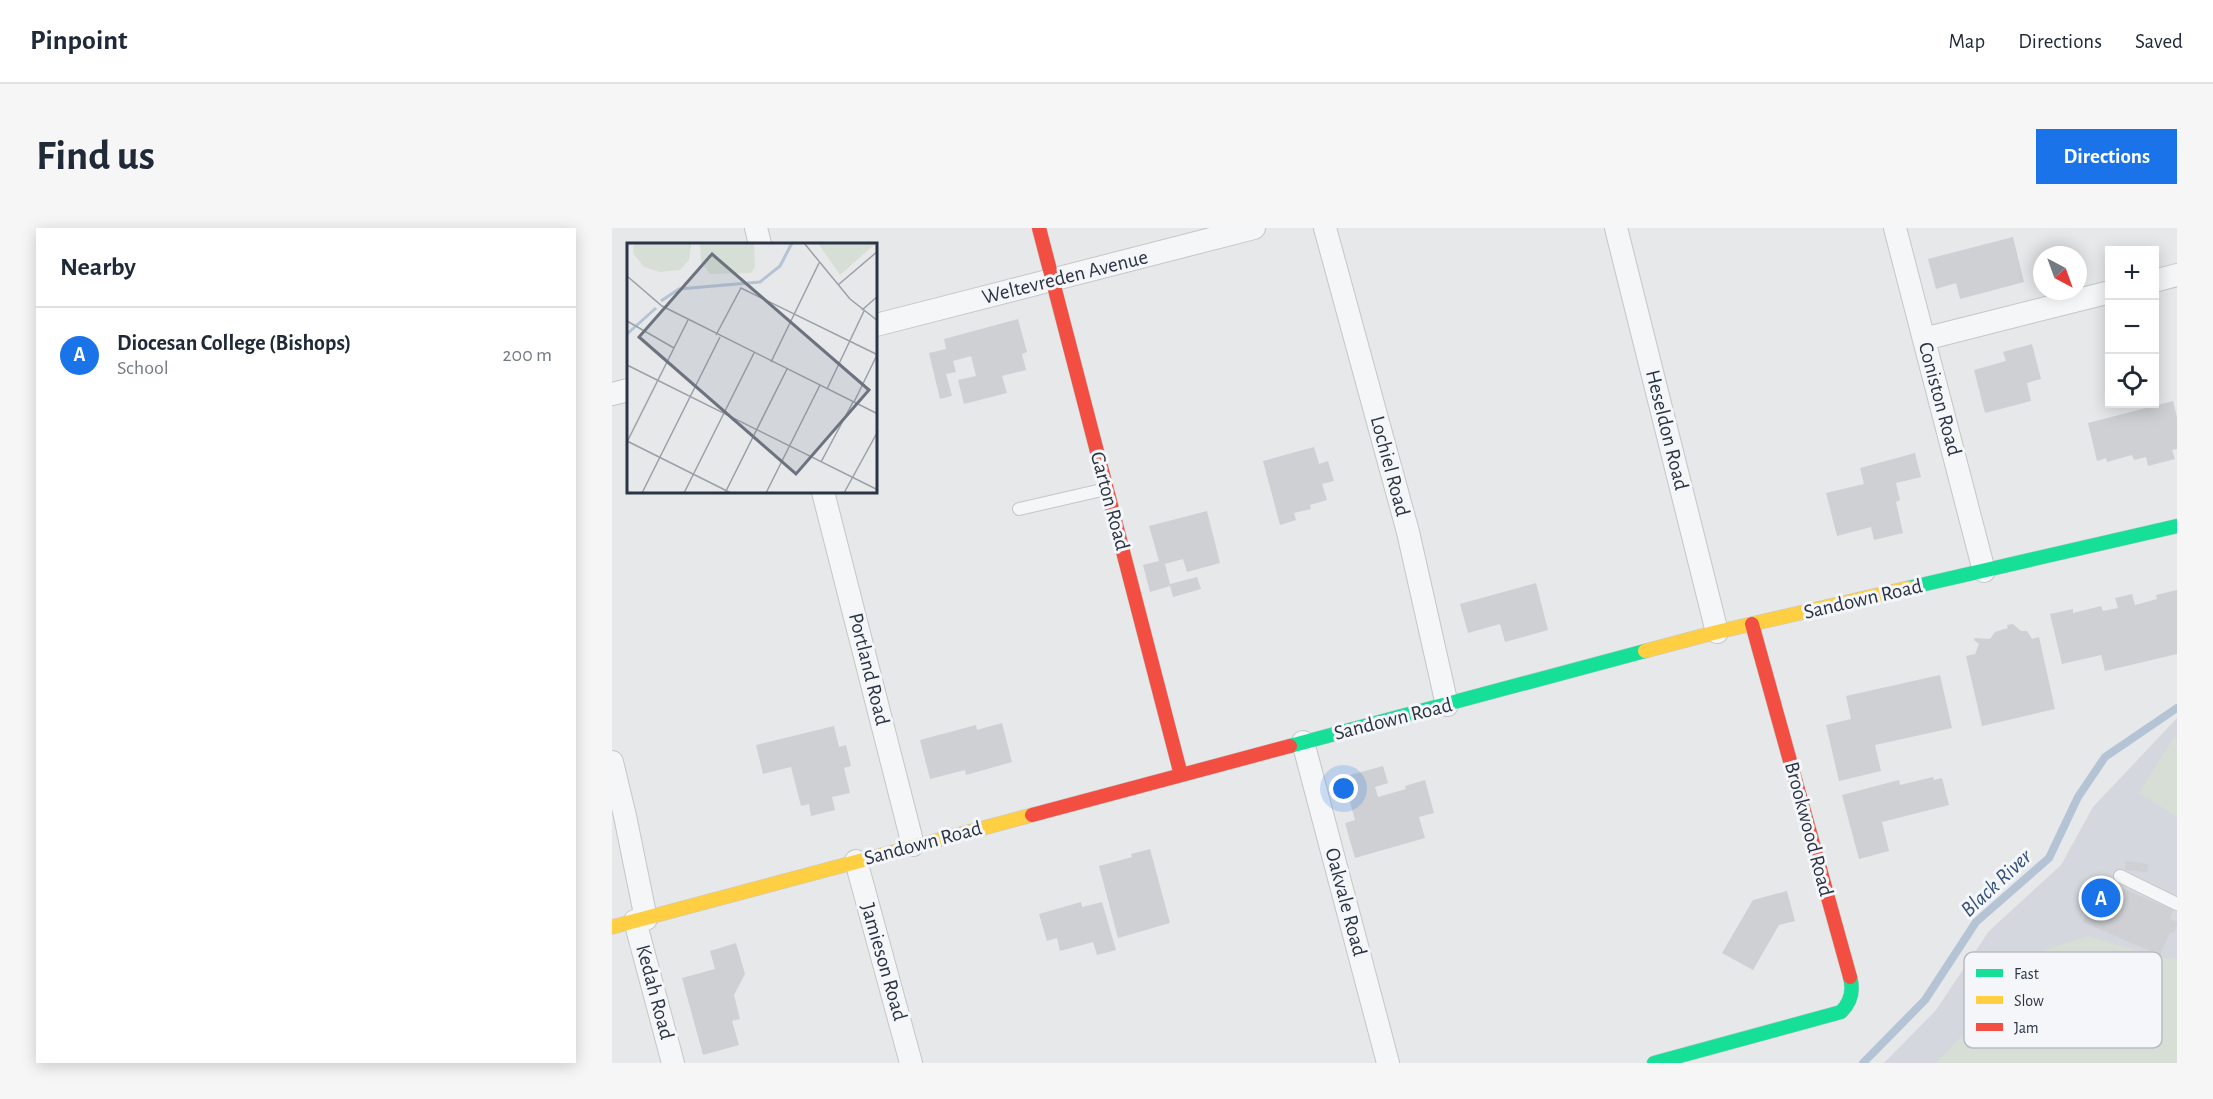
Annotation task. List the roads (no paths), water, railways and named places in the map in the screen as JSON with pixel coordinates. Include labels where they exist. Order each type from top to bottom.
[{"type":"street","points":[[756,228],[760,243]]},
{"type":"street","name":"Garton Road","points":[[1039,228],[1181,775]]},
{"type":"street","name":"Weltevreden Avenue","points":[[878,324],[1254,228]]},
{"type":"street","name":"Lochiel Road","points":[[1325,228],[1408,532],[1448,705]]},
{"type":"street","name":"Heseldon Road","points":[[1616,228],[1717,632]]},
{"type":"street","name":"Coniston Road","points":[[1895,228],[1984,571]]},
{"type":"street","points":[[2159,280],[2177,275]]},
{"type":"street","points":[[1923,339],[2105,293]]},
{"type":"street","points":[[612,394],[627,390]]},
{"type":"street","name":"Portland Road","points":[[824,494],[913,845]]},
{"type":"street","name":"Sandown Road","points":[[612,927],[1717,632],[2177,525]]},
{"type":"street","name":"Brookwood Road","points":[[1654,1063],[1822,1019],[1841,1012],[1848,1005],[1852,996],[1852,985],[1752,624]]},
{"type":"street","name":"Oakvale Road","points":[[1303,742],[1388,1063]]},
{"type":"street","name":"Kedah Road","points":[[612,762],[626,816],[641,920],[673,1063]]},
{"type":"street","name":"Jamieson Road","points":[[856,861],[911,1063]]},
{"type":"lane","points":[[1019,508],[1107,488]]},
{"type":"lane","points":[[2121,876],[2177,904]]},
{"type":"waterway","name":"Black River","points":[[1863,1063],[1925,1000],[1976,922],[2049,858],[2078,797],[2105,757],[2177,708]]},
{"type":"place","name":"Diocesan College (Bishops)","points":[[2101,898]]}]
